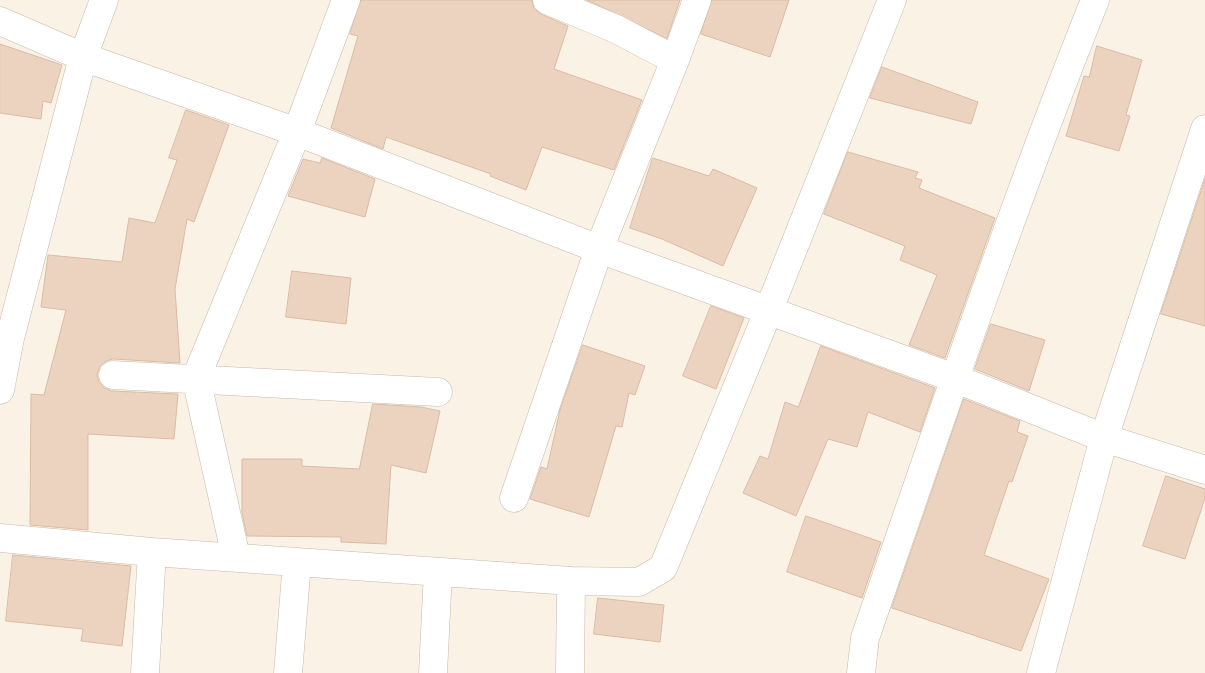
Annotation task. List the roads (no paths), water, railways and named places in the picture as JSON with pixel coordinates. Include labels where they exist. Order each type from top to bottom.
[{"type":"street","points":[[0,390],[5,337],[83,57],[104,0]]},
{"type":"street","points":[[236,557],[196,378],[298,132],[346,0]]},
{"type":"street","points":[[547,0],[616,29],[676,60]]},
{"type":"street","points":[[514,498],[599,249],[676,60],[697,0]]},
{"type":"street","points":[[0,538],[152,552],[571,581],[639,582],[663,568],[768,312],[892,0]]},
{"type":"street","points":[[861,673],[865,638],[954,378],[1064,78],[1095,0]]},
{"type":"street","points":[[0,22],[83,57],[298,132],[599,249],[954,378],[1104,438],[1205,470]]},
{"type":"street","points":[[1041,673],[1104,438],[1205,129]]},
{"type":"street","points":[[113,375],[438,392]]},
{"type":"street","points":[[145,673],[152,552]]},
{"type":"street","points":[[288,673],[297,562]]},
{"type":"street","points":[[433,673],[438,572]]},
{"type":"street","points":[[570,673],[571,581]]}]
